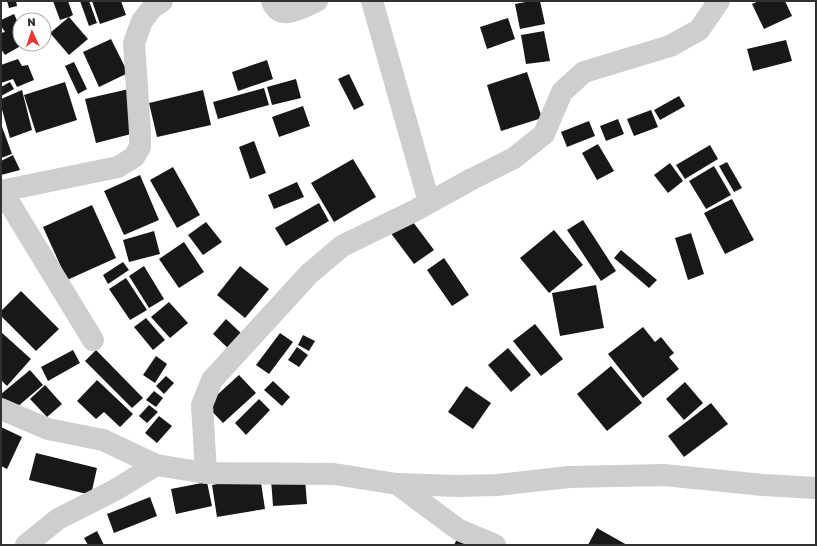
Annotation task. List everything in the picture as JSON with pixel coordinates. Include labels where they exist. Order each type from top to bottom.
[{"type":"street","points":[[93,340],[2,191],[118,166],[134,157],[140,147],[140,132],[134,43],[142,21],[153,7],[162,1]]},
{"type":"street","points":[[272,1],[274,7],[279,12],[286,12],[317,1]]},
{"type":"street","points":[[372,1],[430,202]]},
{"type":"street","points":[[206,473],[202,405],[212,380],[310,274],[342,246],[514,158],[544,134],[562,92],[584,72],[670,46],[699,30],[719,1]]},
{"type":"street","points":[[1,409],[48,429],[103,440],[156,465],[206,473],[334,474],[396,484],[457,486],[496,485],[569,478],[664,475],[763,485],[816,488]]},
{"type":"street","points":[[26,545],[58,519],[115,490],[156,465]]},
{"type":"street","points":[[396,484],[459,530],[495,545]]},
{"type":"building","points":[[7,1],[16,1],[17,6],[9,8]]},
{"type":"building","points":[[53,1],[68,1],[73,15],[60,20]]},
{"type":"building","points":[[80,1],[89,1],[97,23],[89,26]]},
{"type":"building","points":[[92,1],[121,1],[126,15],[100,24]]},
{"type":"building","points":[[540,1],[545,24],[520,29],[515,4]]},
{"type":"building","points":[[759,1],[785,1],[792,16],[764,29],[752,4]]},
{"type":"building","points":[[12,15],[12,51],[5,55],[1,49],[1,33],[5,32],[1,26],[1,20]]},
{"type":"building","points":[[69,17],[88,39],[69,55],[52,35],[52,31]]},
{"type":"building","points":[[508,18],[515,39],[487,49],[480,27]]},
{"type":"building","points":[[544,31],[550,61],[526,64],[521,35]]},
{"type":"building","points":[[111,39],[128,73],[99,87],[83,52]]},
{"type":"building","points":[[786,40],[792,61],[753,71],[747,49]]},
{"type":"building","points":[[18,59],[22,66],[28,65],[34,80],[17,87],[13,79],[1,83],[1,65]]},
{"type":"building","points":[[267,60],[273,79],[238,91],[232,72]]},
{"type":"building","points":[[74,62],[87,89],[78,94],[65,66]]},
{"type":"building","points":[[527,72],[542,118],[501,131],[487,85]]},
{"type":"building","points":[[349,74],[364,105],[354,110],[338,79]]},
{"type":"building","points":[[296,79],[301,98],[272,105],[267,87]]},
{"type":"building","points":[[10,82],[14,89],[1,96],[1,87]]},
{"type":"building","points":[[65,82],[77,120],[36,133],[24,95]]},
{"type":"building","points":[[264,88],[269,105],[218,119],[213,102]]},
{"type":"building","points":[[129,89],[139,132],[96,143],[85,99]]},
{"type":"building","points":[[22,90],[32,130],[10,138],[1,106],[1,99]]},
{"type":"building","points":[[203,90],[211,125],[157,137],[149,103]]},
{"type":"building","points":[[679,96],[685,106],[660,120],[654,110]]},
{"type":"building","points":[[303,106],[310,126],[279,137],[272,117]]},
{"type":"building","points":[[651,110],[658,127],[634,136],[627,119]]},
{"type":"building","points":[[618,119],[624,134],[606,141],[600,126]]},
{"type":"building","points":[[589,121],[595,136],[567,147],[561,132]]},
{"type":"building","points":[[1,124],[12,154],[1,158]]},
{"type":"building","points":[[254,141],[266,173],[250,179],[239,147]]},
{"type":"building","points":[[598,144],[614,171],[597,180],[582,153]]},
{"type":"building","points":[[710,145],[718,159],[685,179],[676,165]]},
{"type":"building","points":[[13,155],[20,170],[1,175],[1,161]]},
{"type":"building","points":[[353,159],[376,197],[334,222],[311,183]]},
{"type":"building","points":[[727,162],[742,188],[734,192],[719,166]]},
{"type":"building","points":[[670,163],[683,181],[668,193],[654,175]]},
{"type":"building","points":[[714,166],[731,195],[706,209],[689,181]]},
{"type":"building","points":[[173,167],[200,215],[177,228],[150,180]]},
{"type":"building","points":[[140,175],[159,220],[124,235],[104,191]]},
{"type":"building","points":[[297,182],[304,197],[274,209],[268,195]]},
{"type":"building","points":[[732,199],[754,240],[725,254],[704,213]]},
{"type":"building","points":[[319,203],[329,221],[286,246],[275,228]]},
{"type":"building","points":[[92,205],[116,258],[67,280],[43,227]]},
{"type":"building","points":[[410,218],[434,250],[414,264],[390,232]]},
{"type":"building","points":[[583,220],[616,271],[601,281],[567,230]]},
{"type":"building","points":[[206,222],[222,242],[203,255],[188,235]]},
{"type":"building","points":[[554,230],[583,265],[549,293],[520,258]]},
{"type":"building","points":[[154,231],[160,254],[129,262],[123,240]]},
{"type":"building","points":[[691,233],[704,274],[688,280],[675,238]]},
{"type":"building","points":[[184,242],[204,272],[179,288],[159,259]]},
{"type":"building","points":[[621,250],[657,280],[649,288],[614,258]]},
{"type":"building","points":[[444,258],[469,295],[452,306],[427,270]]},
{"type":"building","points":[[123,262],[129,270],[108,284],[103,275]]},
{"type":"building","points":[[144,266],[164,299],[149,308],[129,276]]},
{"type":"building","points":[[240,266],[269,289],[245,318],[217,295]]},
{"type":"building","points":[[126,278],[147,310],[130,320],[109,289]]},
{"type":"building","points":[[596,285],[604,328],[560,336],[552,293]]},
{"type":"building","points":[[21,291],[59,329],[36,351],[1,316],[1,311]]},
{"type":"building","points":[[169,302],[188,323],[170,338],[151,317]]},
{"type":"building","points":[[146,318],[165,340],[153,350],[134,327]]},
{"type":"building","points":[[226,319],[243,335],[230,350],[213,334]]},
{"type":"building","points":[[535,324],[563,359],[541,376],[513,341]]},
{"type":"building","points":[[643,327],[655,342],[661,337],[674,353],[669,357],[679,369],[643,398],[608,354]]},
{"type":"building","points":[[1,332],[31,359],[7,386],[1,380]]},
{"type":"building","points":[[280,333],[293,342],[269,374],[256,365]]},
{"type":"building","points":[[303,335],[315,341],[309,351],[298,345]]},
{"type":"building","points":[[297,347],[308,355],[299,367],[288,360]]},
{"type":"building","points":[[508,348],[531,375],[511,392],[488,365]]},
{"type":"building","points":[[73,350],[80,363],[48,381],[41,367]]},
{"type":"building","points":[[96,350],[143,398],[132,408],[85,361]]},
{"type":"building","points":[[156,356],[167,364],[155,383],[143,375]]},
{"type":"building","points":[[611,366],[642,403],[607,431],[577,394]]},
{"type":"building","points":[[30,370],[43,385],[10,413],[1,402],[1,394]]},
{"type":"building","points":[[239,375],[256,393],[223,423],[206,405]]},
{"type":"building","points":[[166,376],[174,383],[164,394],[156,386]]},
{"type":"building","points":[[97,380],[133,414],[120,427],[104,412],[96,419],[77,401]]},
{"type":"building","points":[[273,381],[290,397],[282,406],[264,390]]},
{"type":"building","points":[[685,382],[703,403],[684,420],[666,399]]},
{"type":"building","points":[[45,385],[62,404],[47,417],[30,399]]},
{"type":"building","points":[[466,386],[491,403],[473,429],[448,412]]},
{"type":"building","points":[[154,391],[163,398],[156,407],[146,400]]},
{"type":"building","points":[[259,399],[270,410],[246,435],[235,423]]},
{"type":"building","points":[[711,403],[728,424],[684,457],[668,436]]},
{"type":"building","points":[[149,405],[158,412],[147,423],[139,416]]},
{"type":"building","points":[[159,416],[172,426],[157,443],[145,433]]},
{"type":"building","points":[[1,427],[22,437],[7,469],[1,466]]},
{"type":"building","points":[[36,453],[97,468],[91,495],[29,480]]},
{"type":"building","points":[[260,476],[265,509],[217,517],[212,485]]},
{"type":"building","points":[[305,478],[307,504],[273,506],[271,479]]},
{"type":"building","points":[[207,482],[212,506],[176,514],[171,489]]},
{"type":"building","points":[[150,497],[157,516],[114,533],[107,514]]},
{"type":"building","points":[[597,528],[627,545],[588,545]]},
{"type":"building","points":[[97,531],[104,545],[88,545],[84,538]]},
{"type":"building","points":[[458,537],[476,545],[454,545]]}]
